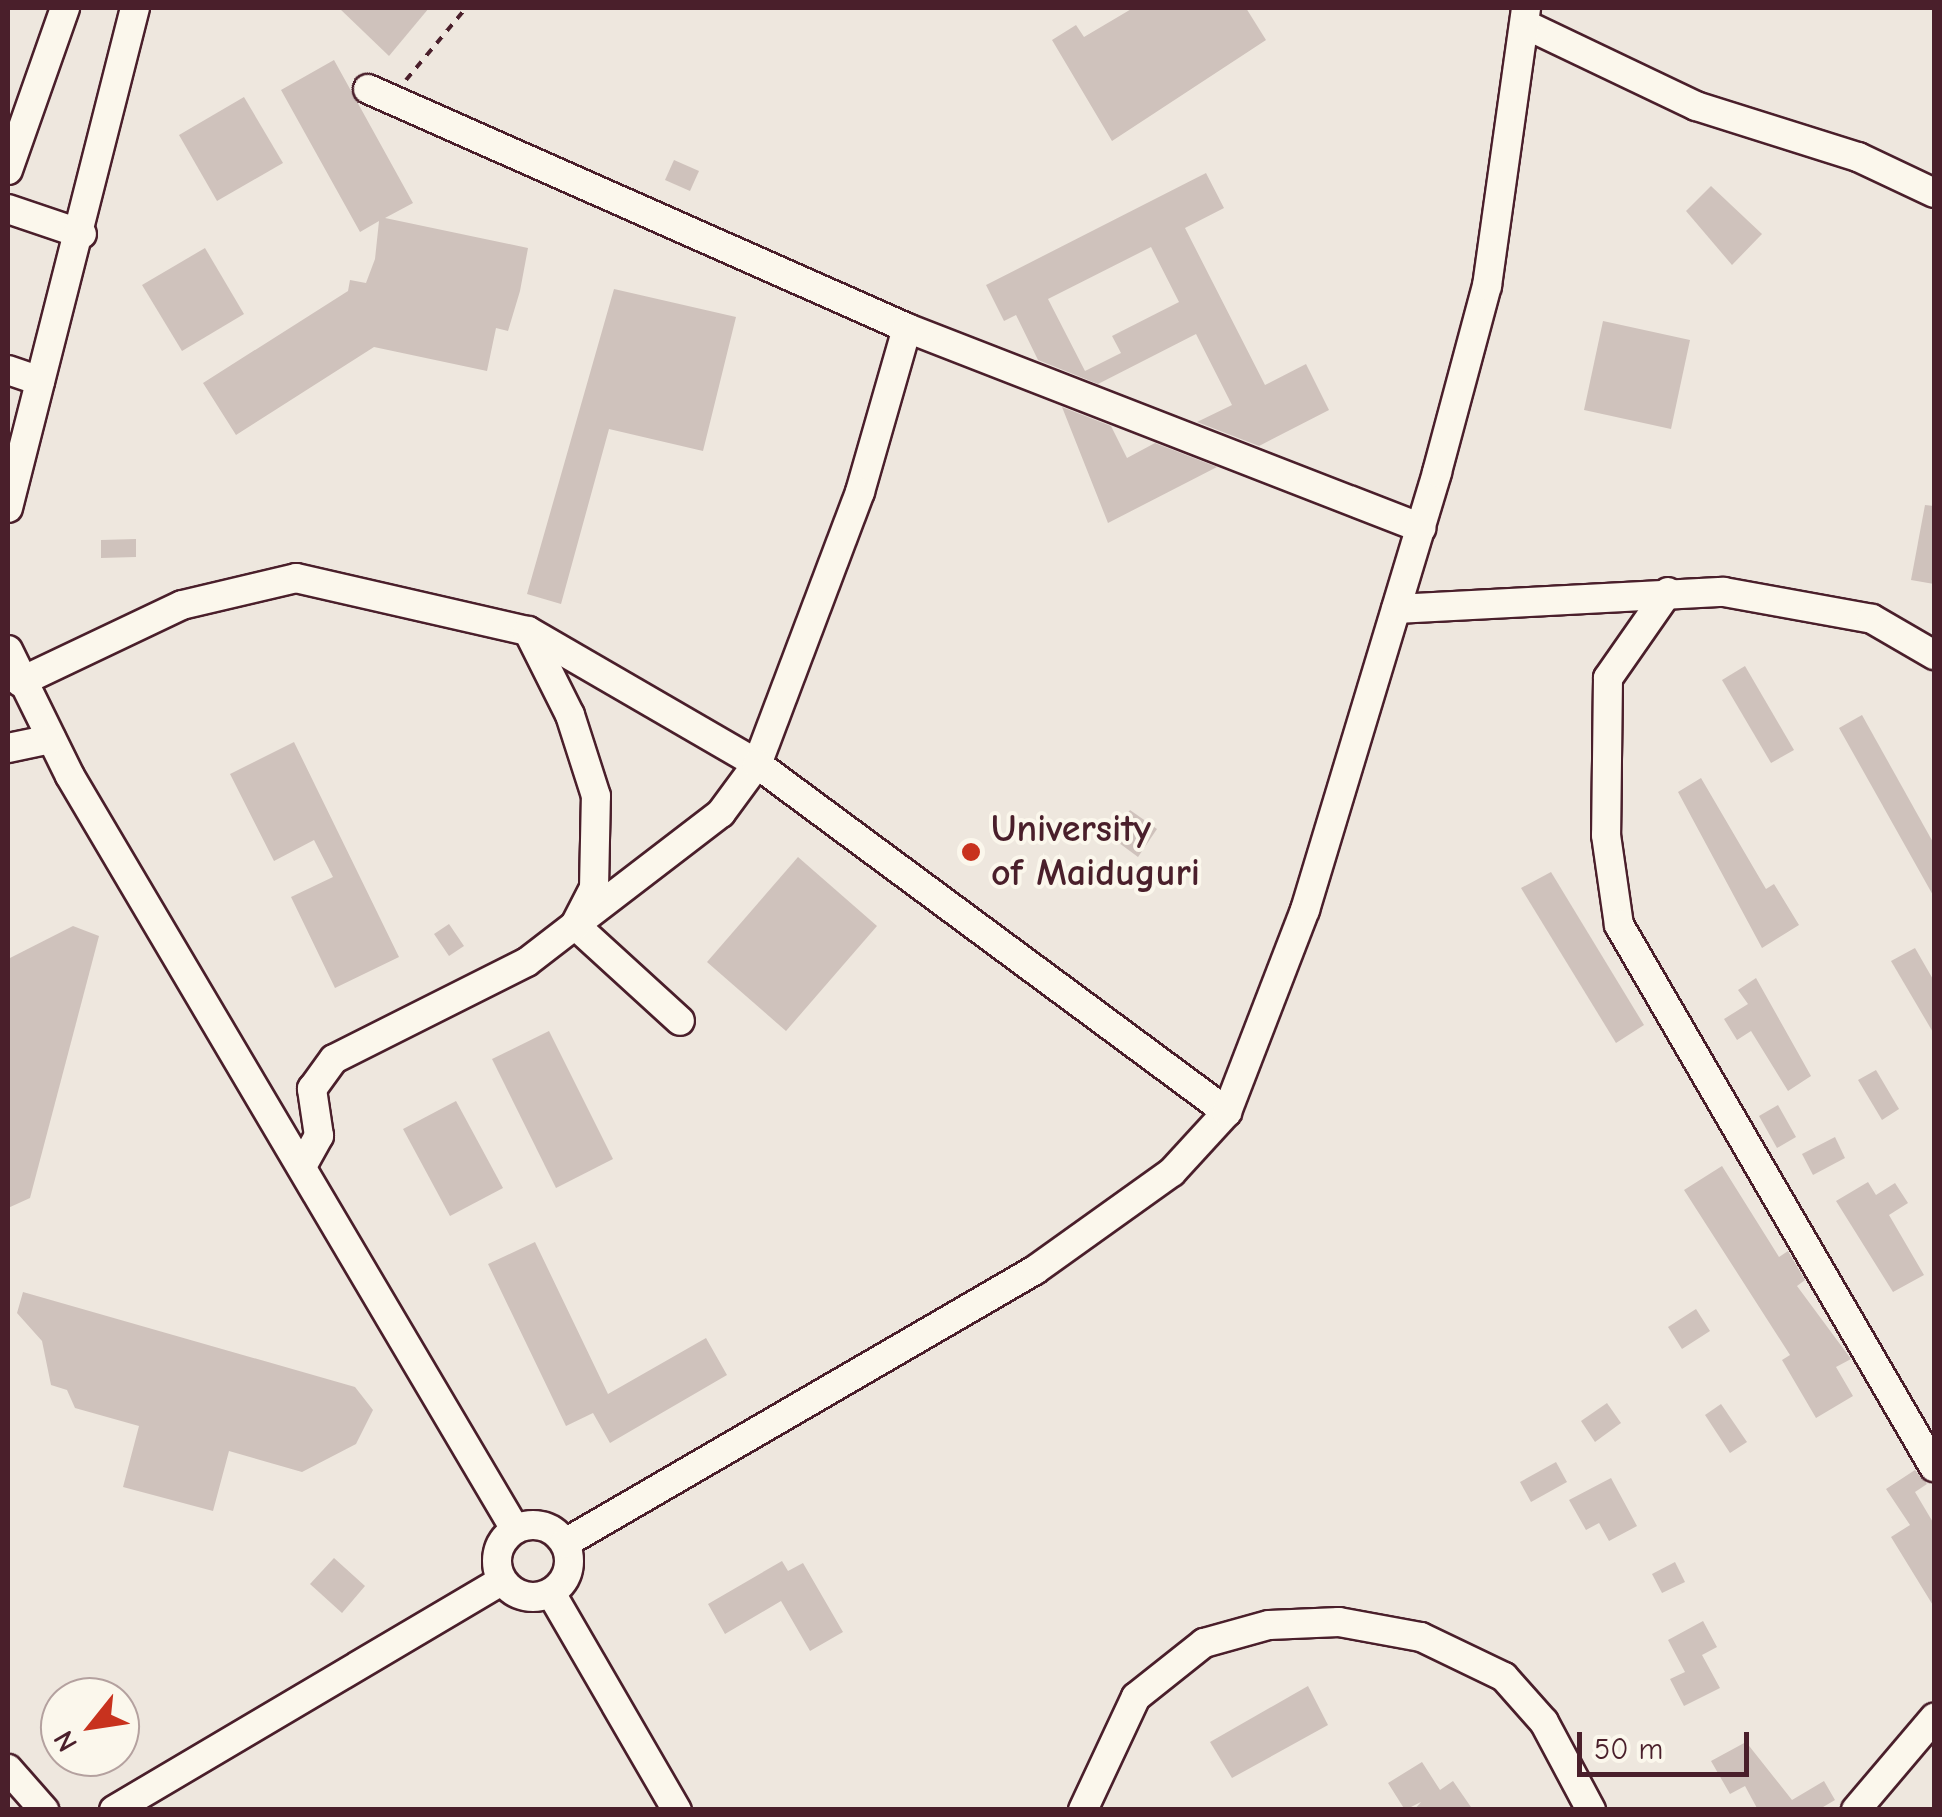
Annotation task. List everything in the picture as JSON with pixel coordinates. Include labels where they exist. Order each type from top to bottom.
[{"type":"street","points":[[8,170],[65,8]]},
{"type":"street","points":[[8,508],[82,234],[135,8]]},
{"type":"street","points":[[565,1543],[1035,1270],[1172,1172],[1227,1112],[1305,910],[1420,528],[1486,286],[1526,16],[1696,106],[1858,157],[1934,193]]},
{"type":"street","points":[[380,95],[907,328],[1420,528]]},
{"type":"street","points":[[8,209],[82,234]]},
{"type":"street","points":[[304,1161],[319,1136],[312,1090],[334,1059],[474,994],[576,926],[721,813],[757,764],[860,492],[907,328]]},
{"type":"street","points":[[8,370],[40,381]]},
{"type":"street","points":[[20,682],[182,605],[296,578],[528,631],[757,764],[1227,1112]]},
{"type":"street","points":[[1396,609],[1566,606],[1668,592],[1802,601],[1872,619],[1931,649]]},
{"type":"street","points":[[1668,592],[1608,678],[1606,834],[1619,925],[1926,1435],[1934,1466]]},
{"type":"street","points":[[528,631],[570,715],[596,796],[594,888],[576,926]]},
{"type":"street","points":[[8,650],[20,682],[52,739],[304,1161],[515,1529]]},
{"type":"street","points":[[8,748],[52,739]]},
{"type":"street","points":[[576,926],[680,1022]]},
{"type":"street","points":[[543,1526],[565,1543],[569,1571],[552,1593],[524,1597],[501,1582],[498,1552],[515,1529],[543,1526]]},
{"type":"street","points":[[114,1810],[501,1582]]},
{"type":"street","points":[[552,1593],[677,1810]]},
{"type":"street","points":[[1083,1810],[1136,1697],[1204,1643],[1269,1625],[1340,1622],[1421,1637],[1504,1677],[1544,1722],[1590,1810]]},
{"type":"street","points":[[1856,1810],[1934,1718]]},
{"type":"street","points":[[8,1769],[44,1810]]},
{"type":"path","points":[[380,95],[432,38],[466,8]]},
{"type":"shaded area","name":"University of Maiduguri","points":[[8,8],[1934,8],[1934,1809],[8,1810]]},
{"type":"building","points":[[339,8],[429,8],[389,56]]},
{"type":"building","points":[[1133,8],[1246,8],[1266,40],[1112,141],[1052,40],[1076,25],[1084,37]]},
{"type":"building","points":[[334,60],[413,203],[385,218],[528,248],[520,291],[508,331],[496,328],[487,371],[374,347],[236,435],[203,383],[348,291],[350,280],[366,283],[375,259],[379,221],[360,232],[281,90]]},
{"type":"building","points":[[244,97],[283,163],[217,201],[179,135]]},
{"type":"building","points":[[674,160],[699,171],[690,191],[665,180]]},
{"type":"building","points":[[1206,173],[1224,208],[1185,228],[1265,385],[1306,364],[1329,410],[1259,446],[1197,422],[1232,405],[1196,334],[1098,384],[1038,360],[1016,315],[1004,321],[986,285]],"holes":[[[1151,247],[1179,302],[1112,336],[1121,353],[1085,371],[1048,299]]]},
{"type":"building","points":[[1711,186],[1762,234],[1732,265],[1686,211]]},
{"type":"building","points":[[205,248],[244,314],[182,351],[142,285]]},
{"type":"building","points":[[614,289],[736,317],[703,451],[609,429],[561,604],[527,594]]},
{"type":"building","points":[[1603,321],[1690,340],[1671,429],[1584,410]]},
{"type":"building","points":[[1062,407],[1111,426],[1127,458],[1155,443],[1217,467],[1108,523]]},
{"type":"building","points":[[1925,505],[1934,506],[1934,584],[1911,580]]},
{"type":"building","points":[[136,539],[136,557],[101,558],[101,540]]},
{"type":"building","points":[[1745,666],[1794,750],[1771,763],[1722,680]]},
{"type":"building","points":[[1862,715],[1934,844],[1934,897],[1839,728]]},
{"type":"building","points":[[294,742],[399,957],[335,988],[291,897],[333,877],[314,840],[274,861],[230,774]]},
{"type":"building","points":[[1701,778],[1766,889],[1774,884],[1799,925],[1762,948],[1678,792]]},
{"type":"building","points":[[1130,810],[1157,829],[1138,857],[1111,837]]},
{"type":"building","points":[[798,857],[877,926],[786,1031],[707,962]]},
{"type":"building","points":[[1551,872],[1644,1025],[1616,1043],[1521,888]]},
{"type":"building","points":[[449,924],[464,946],[449,956],[434,934]]},
{"type":"building","points":[[73,926],[99,936],[30,1198],[8,1208],[8,959]]},
{"type":"building","points":[[1915,948],[1934,981],[1934,1034],[1891,961]]},
{"type":"building","points":[[1756,978],[1811,1076],[1788,1091],[1751,1031],[1737,1040],[1724,1019],[1748,1004],[1738,990]]},
{"type":"building","points":[[549,1031],[613,1159],[556,1188],[492,1059]]},
{"type":"building","points":[[1876,1070],[1899,1109],[1882,1120],[1858,1080]]},
{"type":"building","points":[[456,1101],[503,1188],[450,1216],[403,1129]]},
{"type":"building","points":[[1778,1105],[1796,1137],[1777,1148],[1759,1116]]},
{"type":"building","points":[[1835,1137],[1845,1158],[1813,1175],[1802,1154]]},
{"type":"building","points":[[1722,1166],[1779,1257],[1788,1251],[1805,1280],[1797,1286],[1851,1359],[1836,1367],[1853,1396],[1816,1418],[1782,1360],[1790,1355],[1684,1190]]},
{"type":"building","points":[[1868,1182],[1876,1195],[1895,1183],[1908,1203],[1889,1215],[1924,1275],[1893,1292],[1836,1201]]},
{"type":"building","points":[[535,1242],[608,1394],[706,1338],[727,1375],[610,1443],[593,1413],[566,1426],[488,1264]]},
{"type":"building","points":[[23,1292],[355,1387],[373,1410],[356,1444],[302,1472],[229,1451],[213,1511],[123,1487],[139,1426],[75,1408],[67,1390],[51,1385],[42,1341],[17,1313]]},
{"type":"building","points":[[1696,1309],[1710,1331],[1682,1349],[1668,1327]]},
{"type":"building","points":[[1607,1403],[1621,1423],[1595,1442],[1581,1421]]},
{"type":"building","points":[[1721,1404],[1747,1442],[1730,1453],[1705,1415]]},
{"type":"building","points":[[1556,1462],[1567,1482],[1531,1502],[1520,1482]]},
{"type":"building","points":[[1915,1470],[1927,1484],[1915,1492],[1934,1524],[1934,1607],[1891,1537],[1910,1525],[1886,1489]]},
{"type":"building","points":[[1611,1478],[1637,1526],[1609,1541],[1599,1523],[1586,1530],[1569,1500]]},
{"type":"building","points":[[334,1558],[365,1586],[342,1613],[310,1584]]},
{"type":"building","points":[[782,1561],[788,1571],[803,1563],[843,1632],[810,1651],[781,1601],[725,1634],[708,1604]]},
{"type":"building","points":[[1675,1562],[1685,1582],[1662,1593],[1652,1574]]},
{"type":"building","points":[[1703,1621],[1717,1647],[1702,1655],[1720,1688],[1684,1706],[1670,1679],[1685,1672],[1668,1640]]},
{"type":"building","points":[[1308,1686],[1328,1725],[1232,1778],[1210,1742]]},
{"type":"building","points":[[1746,1742],[1792,1800],[1824,1781],[1835,1800],[1818,1810],[1758,1810],[1745,1786],[1730,1794],[1711,1761]]},
{"type":"building","points":[[1422,1762],[1440,1790],[1453,1781],[1473,1810],[1414,1810],[1421,1802],[1405,1810],[1388,1783]]},
{"type":"place","name":"University of Maiduguri","points":[[971,852]]}]
